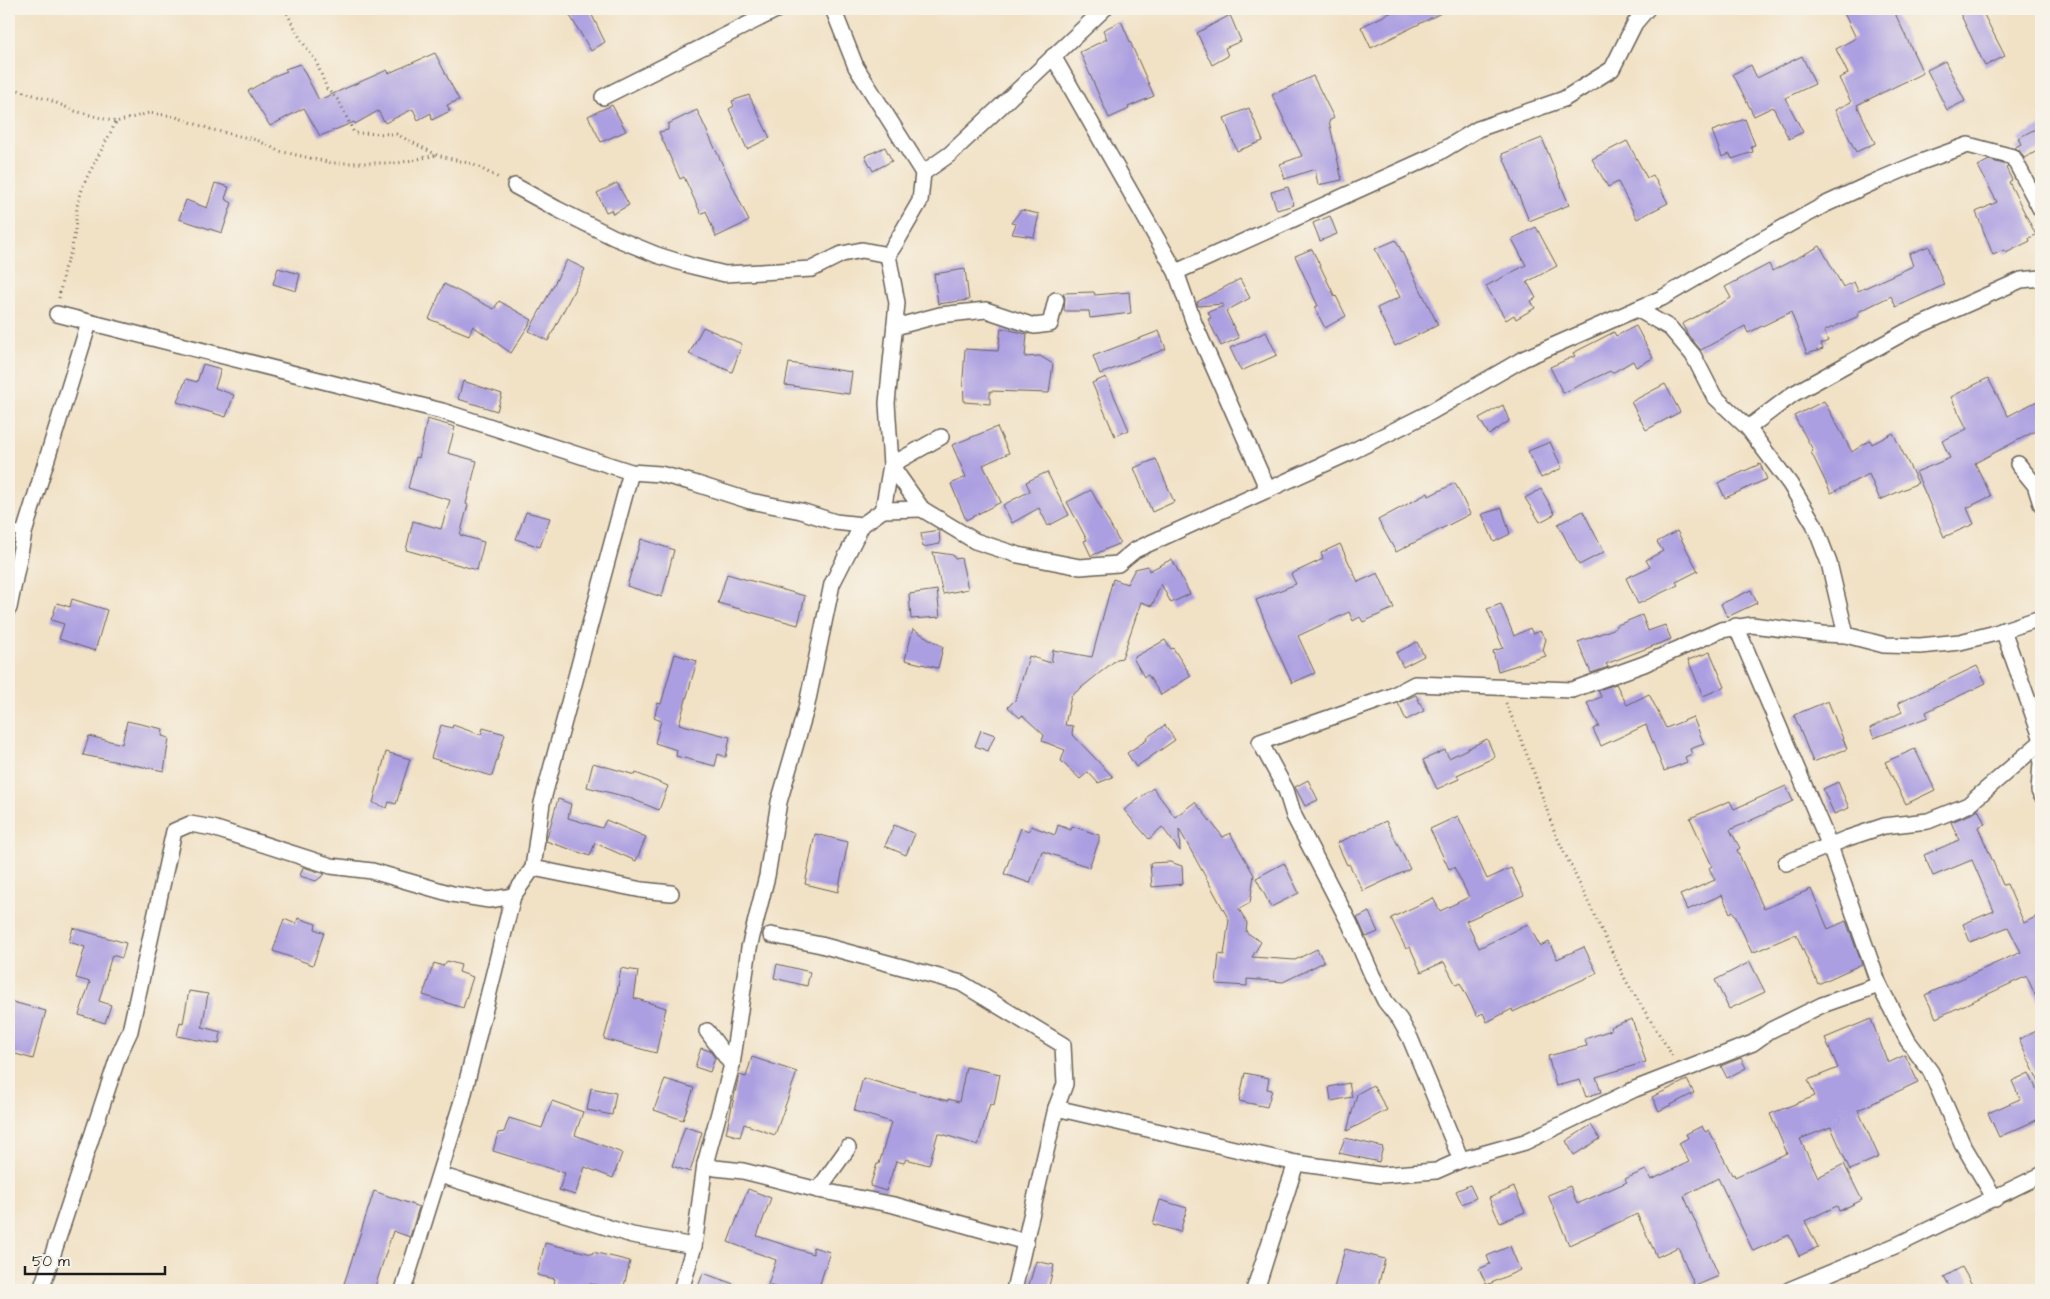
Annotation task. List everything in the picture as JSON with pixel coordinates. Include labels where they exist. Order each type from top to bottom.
[{"type":"street","points":[[602,97],[778,9]]},
{"type":"street","points":[[832,9],[856,67],[923,173],[920,201],[888,255],[897,303],[887,403],[891,465],[883,510]]},
{"type":"street","points":[[923,173],[950,154],[1104,9]]},
{"type":"street","points":[[1176,272],[1433,156],[1478,129],[1564,99],[1612,69],[1635,23],[1647,9]]},
{"type":"street","points":[[1053,56],[1176,272],[1194,323],[1268,490]]},
{"type":"street","points":[[891,465],[922,509],[975,540],[1018,555],[1080,567],[1118,564],[1135,550],[1268,490],[1431,412],[1523,359],[1662,298],[1824,205],[1913,165],[1968,145],[2013,156],[2041,210]]},
{"type":"street","points":[[515,186],[612,238],[657,255],[725,274],[812,269],[842,254],[862,250],[888,255]]},
{"type":"street","points":[[1748,428],[1793,394],[1907,331],[2021,280],[2041,278]]},
{"type":"street","points":[[895,327],[940,315],[986,310],[1034,326],[1050,324],[1056,300]]},
{"type":"street","points":[[1637,309],[1670,328],[1693,355],[1714,396],[1748,428],[1790,484],[1814,524],[1829,564],[1846,635]]},
{"type":"street","points":[[57,314],[442,411],[631,472],[660,474],[750,501],[801,511],[835,522],[862,524]]},
{"type":"street","points":[[9,608],[24,533],[89,323]]},
{"type":"street","points":[[891,465],[941,437]]},
{"type":"street","points":[[2018,464],[2035,485],[2041,504]]},
{"type":"street","points":[[403,1290],[462,1101],[514,896],[533,868],[542,803],[631,472]]},
{"type":"street","points":[[680,1290],[694,1246],[705,1164],[732,1065],[749,948],[766,876],[779,802],[806,709],[832,584],[862,524],[883,510],[922,509]]},
{"type":"street","points":[[1461,1160],[1410,1038],[1376,984],[1350,924],[1294,816],[1286,790],[1260,742],[1392,696],[1415,684],[1572,690],[1644,664],[1721,630],[1736,626],[1752,624],[1823,634],[1846,635],[1884,645],[1920,646],[1960,642],[2041,618]]},
{"type":"street","points":[[1736,626],[1830,846],[1879,985],[1908,1041],[1931,1072],[1962,1143],[1995,1199]]},
{"type":"street","points":[[2004,630],[2041,737]]},
{"type":"street","points":[[1786,863],[1884,826],[1928,821],[1968,805],[2041,742]]},
{"type":"street","points":[[2041,762],[2039,791],[2041,795]]},
{"type":"street","points":[[41,1290],[118,1057],[130,1031],[174,831],[190,824],[213,828],[331,866],[372,871],[452,894],[489,900],[514,896]]},
{"type":"street","points":[[533,868],[642,890],[670,893]]},
{"type":"street","points":[[772,935],[821,945],[961,983],[1063,1044],[1065,1084],[1056,1108],[1014,1290]]},
{"type":"street","points":[[1056,1108],[1296,1163],[1381,1175],[1436,1171],[1461,1160],[1525,1142],[1634,1089],[1753,1043],[1771,1030],[1822,1005],[1879,985]]},
{"type":"street","points":[[707,1031],[732,1065]]},
{"type":"street","points":[[818,1190],[848,1148]]},
{"type":"street","points":[[1255,1290],[1296,1163]]},
{"type":"street","points":[[705,1164],[715,1168],[743,1171],[818,1190],[894,1205],[1026,1242]]},
{"type":"street","points":[[440,1175],[632,1235],[694,1246]]},
{"type":"street","points":[[1789,1290],[1812,1286],[1995,1199],[2041,1175]]},
{"type":"lane","points":[[9,533],[16,530],[24,533]]},
{"type":"path","points":[[285,9],[301,40],[316,61],[327,90],[339,101],[354,133],[396,134],[437,155],[472,164],[515,186]]},
{"type":"path","points":[[9,87],[52,101],[74,111],[116,122],[149,112],[174,116],[214,130],[257,140],[279,151],[332,163],[398,163],[437,155]]},
{"type":"path","points":[[57,314],[64,269],[71,252],[75,232],[77,206],[84,184],[116,122]]},
{"type":"path","points":[[1499,686],[1532,767],[1555,833],[1623,975],[1668,1050],[1683,1070]]},
{"type":"building","points":[[566,9],[589,9],[605,42],[591,51]]},
{"type":"building","points":[[1398,9],[1449,9],[1371,48],[1361,27]]},
{"type":"building","points":[[1842,9],[1893,9],[1923,73],[1857,105],[1875,143],[1856,152],[1835,110],[1851,102],[1839,78],[1848,74],[1836,49],[1856,38]]},
{"type":"building","points":[[1958,9],[1981,9],[2005,56],[1985,66]]},
{"type":"building","points":[[1230,15],[1241,41],[1225,48],[1228,56],[1212,65],[1197,33]]},
{"type":"building","points":[[1121,21],[1154,96],[1128,107],[1129,109],[1109,118],[1080,52],[1107,39],[1103,30]]},
{"type":"building","points":[[435,53],[459,100],[447,105],[450,111],[432,120],[431,113],[418,120],[413,109],[385,123],[378,111],[355,124],[354,122],[320,136],[304,108],[270,126],[248,91],[287,71],[285,69],[300,64],[319,100],[387,70],[389,73]]},
{"type":"building","points":[[1802,56],[1815,84],[1785,98],[1803,132],[1789,139],[1773,107],[1754,116],[1733,74],[1751,65],[1757,78]]},
{"type":"building","points":[[1945,61],[1965,101],[1947,110],[1927,70]]},
{"type":"building","points":[[1313,76],[1334,118],[1329,121],[1342,180],[1318,185],[1315,169],[1285,179],[1280,164],[1302,156],[1272,95]]},
{"type":"building","points":[[749,95],[770,138],[747,149],[729,109],[734,106],[732,101]]},
{"type":"building","points":[[612,105],[626,131],[601,142],[588,116]]},
{"type":"building","points":[[1249,108],[1263,141],[1237,151],[1224,118]]},
{"type":"building","points":[[697,110],[749,221],[716,237],[706,211],[701,214],[684,177],[680,179],[659,132],[668,130],[668,124]]},
{"type":"building","points":[[1745,119],[1755,145],[1751,146],[1753,152],[1732,159],[1730,154],[1722,157],[1712,131]]},
{"type":"building","points":[[2041,126],[2041,149],[2024,158],[2019,150],[2014,148],[2021,144],[2018,138]]},
{"type":"building","points":[[1542,138],[1569,205],[1529,221],[1502,154]]},
{"type":"building","points":[[1627,141],[1647,178],[1653,175],[1668,203],[1637,219],[1618,182],[1608,187],[1592,159]]},
{"type":"building","points":[[885,147],[892,161],[873,171],[865,156]]},
{"type":"building","points":[[1989,160],[2007,165],[2008,167],[2006,168],[2012,180],[2009,182],[2036,235],[2029,238],[2030,241],[2006,253],[2004,250],[1993,255],[1976,212],[1997,202],[1978,166]]},
{"type":"building","points":[[215,183],[229,187],[225,199],[232,203],[222,233],[179,219],[186,200],[207,208]]},
{"type":"building","points":[[617,183],[629,205],[613,214],[611,210],[606,212],[597,193]]},
{"type":"building","points":[[1288,187],[1294,205],[1277,210],[1271,192]]},
{"type":"building","points":[[1021,210],[1039,214],[1034,237],[1012,234],[1016,224],[1011,223]]},
{"type":"building","points":[[1330,216],[1337,234],[1320,241],[1313,223]]},
{"type":"building","points":[[1536,227],[1557,266],[1527,282],[1536,298],[1531,301],[1535,308],[1516,319],[1514,315],[1506,320],[1486,286],[1526,265],[1512,239]]},
{"type":"building","points":[[1396,240],[1438,325],[1395,346],[1377,308],[1400,297],[1375,249]]},
{"type":"building","points":[[1820,246],[1843,287],[1854,282],[1858,291],[1913,266],[1909,254],[1929,246],[1944,285],[1896,307],[1891,296],[1858,312],[1859,316],[1824,331],[1828,341],[1821,344],[1823,349],[1807,354],[1791,312],[1748,333],[1745,326],[1701,350],[1688,335],[1682,324],[1731,298],[1725,287],[1769,264],[1772,271]]},
{"type":"building","points":[[1312,249],[1346,316],[1325,328],[1314,307],[1318,306],[1295,256]]},
{"type":"building","points":[[567,260],[585,269],[548,341],[529,331]]},
{"type":"building","points":[[278,268],[300,274],[296,291],[273,284]]},
{"type":"building","points":[[965,269],[969,300],[938,304],[934,274]]},
{"type":"building","points":[[1240,279],[1250,298],[1226,311],[1239,338],[1221,346],[1208,319],[1211,318],[1208,312],[1224,306],[1223,304],[1198,306],[1197,302]]},
{"type":"building","points":[[444,284],[494,309],[499,301],[532,320],[511,353],[473,326],[469,335],[429,319]]},
{"type":"building","points":[[1094,292],[1095,295],[1129,292],[1131,313],[1090,318],[1089,311],[1064,311],[1065,298],[1063,293]]},
{"type":"building","points":[[1636,326],[1653,358],[1636,367],[1633,361],[1612,373],[1610,371],[1563,393],[1550,367],[1575,356],[1573,353],[1614,332],[1616,336]]},
{"type":"building","points":[[703,327],[742,344],[732,372],[689,354]]},
{"type":"building","points":[[1001,328],[1027,334],[1025,357],[1040,356],[1053,364],[1049,393],[990,391],[990,404],[964,402],[965,349],[998,351]]},
{"type":"building","points":[[1159,331],[1166,349],[1100,374],[1093,356]]},
{"type":"building","points":[[1266,332],[1277,355],[1241,371],[1230,348]]},
{"type":"building","points":[[789,363],[852,372],[849,394],[785,385]]},
{"type":"building","points":[[203,364],[221,369],[215,388],[234,395],[226,417],[177,402],[186,379],[197,382]]},
{"type":"building","points":[[1106,377],[1129,430],[1115,436],[1092,383]]},
{"type":"building","points":[[1988,378],[2008,416],[2041,399],[2041,428],[1975,463],[1991,496],[1967,508],[1974,524],[1944,537],[1916,472],[1950,458],[1942,441],[1967,429],[1951,397]]},
{"type":"building","points":[[463,381],[502,394],[497,411],[458,399]]},
{"type":"building","points":[[1665,384],[1680,412],[1646,430],[1631,402]]},
{"type":"building","points":[[1824,401],[1852,452],[1870,440],[1872,444],[1893,433],[1918,483],[1880,500],[1869,474],[1831,493],[1811,452],[1813,450],[1794,416]]},
{"type":"building","points":[[1503,405],[1509,421],[1489,435],[1479,418]]},
{"type":"building","points":[[427,419],[455,427],[448,453],[477,461],[460,535],[484,542],[477,570],[406,550],[413,521],[441,529],[450,500],[408,488],[416,457],[419,458]]},
{"type":"building","points":[[997,427],[1009,453],[983,465],[1001,502],[966,520],[951,484],[966,477],[952,445]]},
{"type":"building","points":[[1550,442],[1562,468],[1541,478],[1528,451]]},
{"type":"building","points":[[1156,459],[1174,502],[1152,512],[1134,468]]},
{"type":"building","points":[[1760,464],[1767,479],[1725,498],[1718,483]]},
{"type":"building","points":[[1047,472],[1069,515],[1048,526],[1039,508],[1012,523],[1003,505],[1030,491],[1026,482]]},
{"type":"building","points":[[1455,483],[1470,514],[1396,552],[1378,520],[1428,493],[1429,496]]},
{"type":"building","points":[[1541,489],[1555,514],[1540,522],[1525,498]]},
{"type":"building","points":[[1091,490],[1120,543],[1091,556],[1084,541],[1087,540],[1067,502]]},
{"type":"building","points":[[1502,508],[1510,534],[1494,542],[1482,514]]},
{"type":"building","points":[[1583,511],[1604,552],[1579,565],[1558,524]]},
{"type":"building","points":[[526,512],[550,518],[540,547],[516,539]]},
{"type":"building","points":[[939,530],[940,544],[923,547],[921,533]]},
{"type":"building","points":[[1677,531],[1698,571],[1676,582],[1678,585],[1638,604],[1626,578],[1650,567],[1646,560],[1663,551],[1657,542]]},
{"type":"building","points":[[641,539],[674,550],[662,597],[627,586]]},
{"type":"building","points":[[1340,544],[1358,582],[1378,573],[1394,608],[1363,622],[1360,617],[1353,621],[1349,612],[1298,636],[1315,673],[1292,683],[1256,600],[1296,584],[1291,574],[1323,559],[1321,553]]},
{"type":"building","points":[[933,552],[953,555],[955,559],[961,558],[968,589],[943,594]]},
{"type":"building","points":[[1172,559],[1190,594],[1171,603],[1161,584],[1152,606],[1141,602],[1122,658],[1117,659],[1071,696],[1065,725],[1073,726],[1072,734],[1113,777],[1098,783],[1088,772],[1080,779],[1061,761],[1065,750],[1042,741],[1044,735],[1022,715],[1020,718],[1008,707],[1016,699],[1029,656],[1051,663],[1053,650],[1092,657],[1113,579],[1127,584],[1135,569],[1148,566],[1149,571]]},
{"type":"building","points":[[727,574],[805,596],[798,625],[718,603]]},
{"type":"building","points":[[937,590],[940,617],[911,619],[909,594]]},
{"type":"building","points":[[1751,590],[1757,603],[1727,617],[1721,604]]},
{"type":"building","points":[[72,599],[107,610],[95,651],[59,639],[64,624],[51,620],[57,603],[70,607]]},
{"type":"building","points":[[1501,604],[1514,636],[1530,628],[1533,634],[1540,631],[1546,639],[1543,650],[1546,656],[1498,671],[1493,651],[1503,648],[1487,609]]},
{"type":"building","points":[[1642,615],[1648,631],[1665,625],[1671,639],[1606,664],[1608,667],[1591,673],[1578,642],[1616,628],[1615,626]]},
{"type":"building","points":[[913,629],[943,647],[938,668],[905,660]]},
{"type":"building","points":[[1165,640],[1171,649],[1173,648],[1191,676],[1161,695],[1148,675],[1144,677],[1133,658]]},
{"type":"building","points":[[1417,642],[1424,656],[1403,667],[1396,653]]},
{"type":"building","points":[[1710,652],[1725,687],[1703,696],[1688,660]]},
{"type":"building","points":[[675,654],[697,661],[679,724],[730,737],[726,757],[718,754],[715,766],[676,756],[677,750],[655,743],[661,721],[654,718],[658,703],[661,704]]},
{"type":"building","points":[[1977,666],[1986,683],[1926,712],[1928,717],[1874,738],[1870,728],[1902,712],[1898,703]]},
{"type":"building","points":[[1616,684],[1627,705],[1649,694],[1666,728],[1693,717],[1704,744],[1690,749],[1692,754],[1685,757],[1687,762],[1664,771],[1646,725],[1601,746],[1593,729],[1599,726],[1587,703],[1601,697],[1598,690]]},
{"type":"building","points":[[1416,695],[1424,711],[1406,720],[1398,703]]},
{"type":"building","points":[[1828,701],[1847,749],[1813,762],[1794,715]]},
{"type":"building","points":[[127,721],[163,729],[162,736],[169,738],[164,771],[83,755],[89,736],[122,744]]},
{"type":"building","points":[[441,725],[452,728],[453,725],[481,735],[483,728],[505,734],[492,776],[431,758]]},
{"type":"building","points":[[1165,725],[1175,740],[1136,767],[1127,753]]},
{"type":"building","points":[[981,730],[995,735],[988,751],[975,746]]},
{"type":"building","points":[[1487,739],[1495,757],[1457,775],[1459,779],[1437,789],[1423,760],[1445,750],[1449,758]]},
{"type":"building","points":[[1915,749],[1935,790],[1906,804],[1885,762]]},
{"type":"building","points":[[386,752],[410,759],[396,804],[389,802],[387,808],[373,803]]},
{"type":"building","points":[[593,763],[635,775],[636,773],[668,786],[659,810],[627,797],[587,787]]},
{"type":"building","points":[[1308,780],[1318,800],[1305,806],[1295,787]]},
{"type":"building","points":[[1838,782],[1849,808],[1834,814],[1823,789]]},
{"type":"building","points":[[1786,786],[1793,801],[1730,830],[1740,848],[1737,850],[1764,909],[1811,889],[1828,929],[1846,921],[1862,964],[1818,984],[1796,934],[1752,953],[1733,911],[1730,913],[1722,895],[1687,910],[1680,895],[1715,880],[1709,868],[1712,866],[1690,818],[1730,801],[1734,809]]},
{"type":"building","points":[[1153,788],[1175,817],[1195,802],[1223,837],[1230,833],[1254,875],[1250,903],[1239,909],[1247,923],[1246,932],[1261,942],[1252,957],[1295,960],[1317,949],[1324,962],[1283,982],[1247,979],[1247,986],[1216,984],[1219,954],[1224,955],[1229,920],[1179,829],[1180,851],[1162,827],[1149,839],[1124,810]]},
{"type":"building","points":[[558,799],[571,804],[568,818],[602,828],[606,820],[646,837],[636,861],[595,843],[590,856],[546,841]]},
{"type":"building","points":[[1978,809],[1985,824],[1978,827],[2003,885],[2007,884],[2024,923],[2041,914],[2041,1008],[2027,977],[2025,977],[1936,1018],[1925,995],[2021,952],[2008,927],[1970,942],[1963,924],[1994,911],[1972,860],[1933,876],[1924,855],[1959,840],[1951,822]]},
{"type":"building","points":[[1458,816],[1487,879],[1511,868],[1524,895],[1466,921],[1479,948],[1528,924],[1540,946],[1549,942],[1557,959],[1584,947],[1597,973],[1513,1012],[1512,1009],[1487,1022],[1483,1013],[1477,1016],[1460,983],[1456,985],[1444,962],[1421,972],[1410,947],[1406,949],[1391,918],[1433,898],[1440,911],[1469,897],[1454,867],[1449,869],[1430,829]]},
{"type":"building","points":[[1386,821],[1410,869],[1363,891],[1349,864],[1347,865],[1337,843]]},
{"type":"building","points":[[894,825],[915,834],[906,855],[885,846]]},
{"type":"building","points":[[1058,825],[1071,830],[1072,826],[1099,835],[1099,841],[1089,867],[1042,851],[1030,883],[1004,874],[1021,828],[1029,831],[1031,826],[1055,835]]},
{"type":"building","points":[[815,834],[848,842],[838,892],[805,884]]},
{"type":"building","points":[[1170,862],[1182,866],[1183,884],[1152,887],[1150,863]]},
{"type":"building","points":[[1284,863],[1299,893],[1271,907],[1256,878]]},
{"type":"building","points":[[303,867],[325,874],[316,881],[300,876]]},
{"type":"building","points":[[1369,912],[1378,932],[1366,937],[1357,918]]},
{"type":"building","points":[[298,918],[316,924],[315,929],[324,933],[313,965],[273,951],[284,919],[296,924]]},
{"type":"building","points":[[73,928],[126,943],[122,958],[112,955],[99,1001],[111,1005],[105,1023],[79,1015],[90,982],[76,978],[85,947],[69,942]]},
{"type":"building","points":[[447,961],[461,965],[459,972],[473,977],[463,1008],[423,995],[434,963],[443,966]]},
{"type":"building","points":[[1750,962],[1765,992],[1729,1009],[1715,980]]},
{"type":"building","points":[[777,964],[810,972],[807,986],[774,978]]},
{"type":"building","points":[[621,968],[638,971],[634,998],[666,1008],[656,1053],[604,1039],[617,993]]},
{"type":"building","points":[[189,991],[208,994],[202,1027],[221,1032],[219,1044],[177,1036],[180,1022],[183,1023]]},
{"type":"building","points":[[9,1001],[46,1011],[33,1059],[9,1052]]},
{"type":"building","points":[[1632,1019],[1646,1062],[1596,1077],[1601,1092],[1586,1097],[1580,1080],[1556,1086],[1548,1056],[1587,1046],[1585,1039],[1611,1030],[1610,1027]]},
{"type":"building","points":[[1871,1019],[1888,1063],[1905,1055],[1918,1082],[1858,1110],[1879,1157],[1850,1170],[1831,1127],[1800,1139],[1818,1177],[1844,1164],[1862,1200],[1839,1211],[1837,1206],[1805,1221],[1818,1247],[1799,1256],[1789,1235],[1753,1251],[1718,1178],[1684,1196],[1719,1276],[1695,1286],[1678,1247],[1657,1257],[1637,1214],[1569,1245],[1548,1195],[1570,1186],[1577,1204],[1627,1182],[1625,1179],[1646,1170],[1651,1180],[1689,1162],[1679,1143],[1688,1138],[1686,1134],[1702,1126],[1705,1132],[1709,1130],[1732,1175],[1734,1174],[1735,1177],[1787,1153],[1770,1114],[1815,1096],[1808,1080],[1838,1068],[1825,1038]]},
{"type":"building","points":[[2041,1029],[2041,1087],[2019,1039]]},
{"type":"building","points":[[701,1048],[710,1051],[715,1058],[710,1072],[695,1067]]},
{"type":"building","points":[[752,1057],[797,1072],[775,1135],[744,1124],[740,1137],[726,1133],[739,1075],[746,1077]]},
{"type":"building","points":[[1741,1058],[1746,1068],[1727,1078],[1721,1066]]},
{"type":"building","points":[[966,1067],[1000,1074],[994,1105],[990,1104],[978,1145],[938,1133],[929,1165],[906,1159],[904,1163],[896,1161],[886,1191],[870,1186],[877,1164],[879,1164],[891,1122],[854,1111],[863,1078],[948,1101],[948,1099],[959,1102]]},
{"type":"building","points":[[1245,1073],[1269,1078],[1267,1089],[1272,1090],[1267,1107],[1239,1101]]},
{"type":"building","points":[[2029,1073],[2041,1099],[2041,1118],[1999,1137],[1988,1113],[2020,1099],[2012,1081]]},
{"type":"building","points":[[665,1079],[694,1088],[683,1120],[654,1110]]},
{"type":"building","points":[[1687,1080],[1694,1093],[1659,1111],[1652,1097]]},
{"type":"building","points":[[1349,1083],[1352,1097],[1331,1101],[1329,1087]]},
{"type":"building","points":[[1373,1085],[1387,1110],[1347,1131],[1357,1094]]},
{"type":"building","points":[[591,1088],[616,1093],[612,1115],[587,1110]]},
{"type":"building","points":[[552,1101],[583,1112],[575,1135],[622,1153],[613,1178],[585,1167],[575,1195],[559,1190],[565,1173],[493,1151],[498,1133],[504,1132],[509,1118],[542,1128]]},
{"type":"building","points":[[1591,1125],[1600,1139],[1574,1155],[1566,1141]]},
{"type":"building","points":[[685,1127],[702,1132],[690,1172],[672,1166]]},
{"type":"building","points":[[1345,1138],[1383,1147],[1379,1162],[1339,1153]]},
{"type":"building","points":[[1470,1185],[1476,1198],[1462,1204],[1456,1191]]},
{"type":"building","points":[[1514,1187],[1525,1212],[1500,1223],[1489,1198]]},
{"type":"building","points":[[748,1189],[771,1198],[757,1236],[813,1254],[813,1247],[830,1252],[818,1290],[785,1290],[768,1285],[776,1260],[728,1242]]},
{"type":"building","points":[[374,1191],[419,1207],[410,1237],[393,1231],[374,1290],[342,1290]]},
{"type":"building","points":[[1160,1200],[1187,1208],[1180,1232],[1153,1224]]},
{"type":"building","points":[[545,1243],[630,1261],[623,1290],[590,1284],[588,1290],[553,1290],[555,1279],[537,1275]]},
{"type":"building","points":[[1510,1246],[1520,1270],[1487,1285],[1479,1269],[1490,1264],[1487,1256]]},
{"type":"building","points":[[1345,1249],[1385,1259],[1377,1290],[1343,1290],[1334,1288]]},
{"type":"building","points":[[1036,1261],[1054,1265],[1048,1290],[1029,1285]]},
{"type":"building","points":[[1962,1267],[1975,1290],[1951,1290],[1944,1277]]},
{"type":"building","points":[[703,1273],[745,1288],[745,1290],[697,1290]]}]
